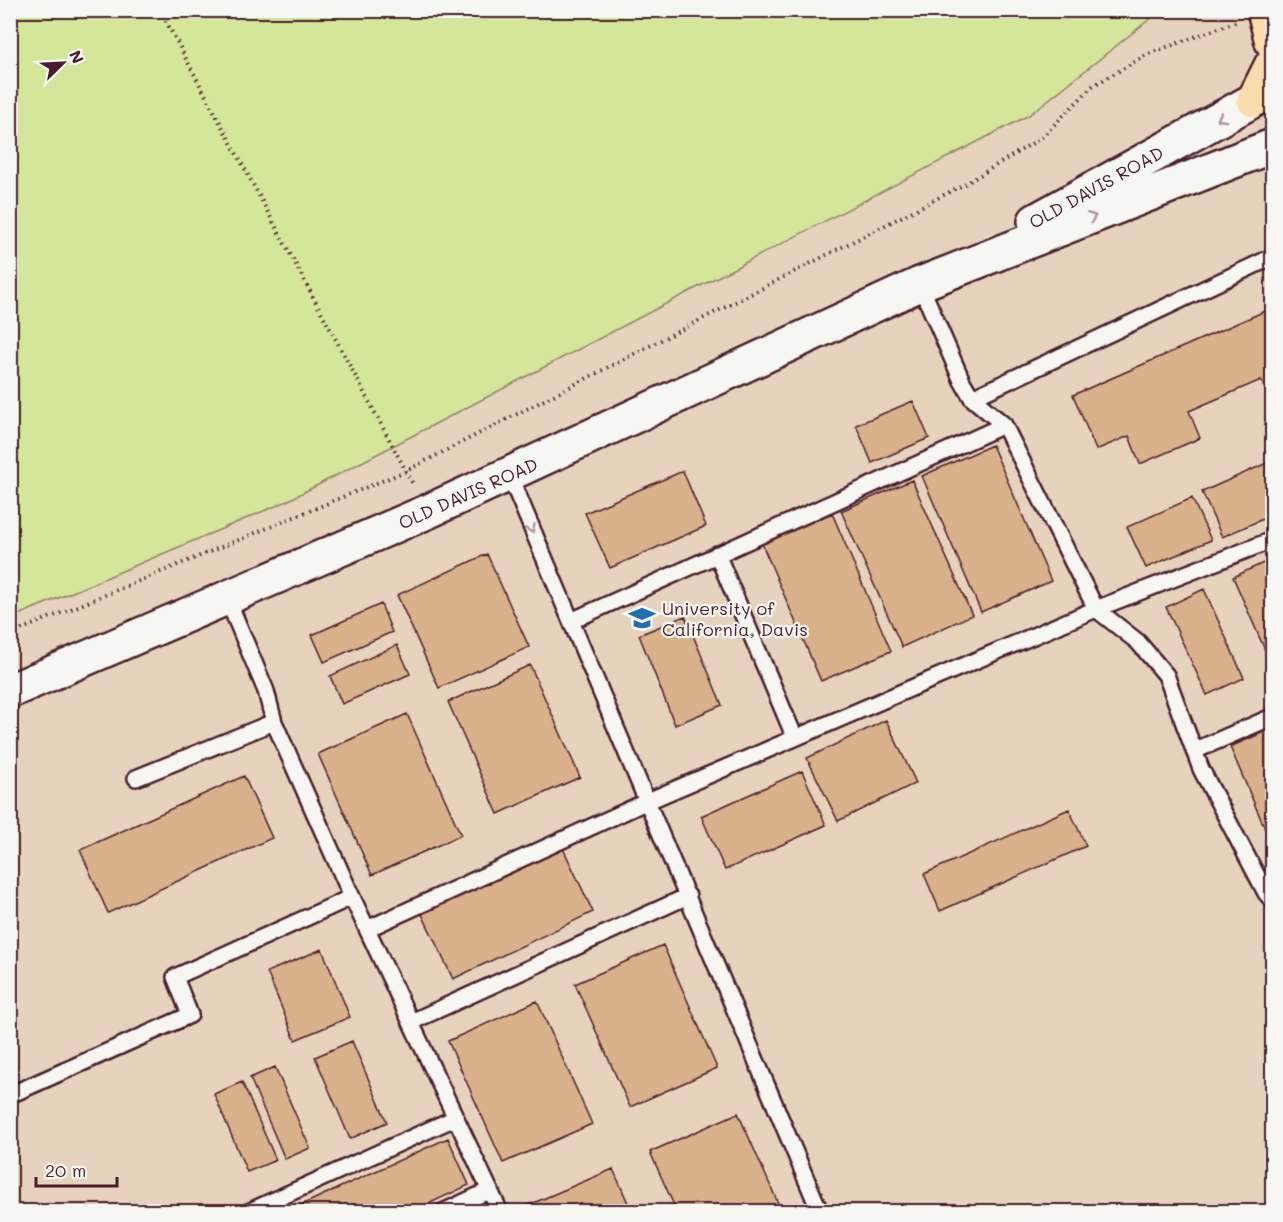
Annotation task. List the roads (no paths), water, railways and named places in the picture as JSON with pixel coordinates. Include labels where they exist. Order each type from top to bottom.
[{"type":"highway","points":[[1256,14],[1272,42]]},
{"type":"highway","points":[[1263,95],[1272,64]]},
{"type":"street","name":"OLD DAVIS ROAD","points":[[920,284],[1263,95]]},
{"type":"street","name":"OLD DAVIS ROAD","points":[[10,691],[429,511],[920,284],[1272,146]]},
{"type":"lane","points":[[972,398],[1272,257]]},
{"type":"lane","points":[[920,284],[962,381],[972,398],[1004,425],[1096,609],[1138,642],[1166,675],[1201,769],[1266,893],[1272,900]]},
{"type":"lane","points":[[571,621],[1004,425]]},
{"type":"lane","points":[[509,474],[820,1212]]},
{"type":"lane","points":[[367,929],[648,801],[1096,609],[1272,540]]},
{"type":"lane","points":[[717,554],[795,738]]},
{"type":"lane","points":[[227,598],[266,691],[274,723],[352,897],[500,1212]]},
{"type":"lane","points":[[1194,751],[1272,717]]},
{"type":"lane","points":[[136,778],[274,723]]},
{"type":"lane","points":[[411,1022],[688,896]]},
{"type":"lane","points":[[10,1095],[190,1015],[175,977],[352,897]]},
{"type":"lane","points":[[248,1212],[455,1118]]},
{"type":"lane","points":[[443,1212],[490,1190]]},
{"type":"place","name":"University of California, Davis","points":[[642,618]]}]
